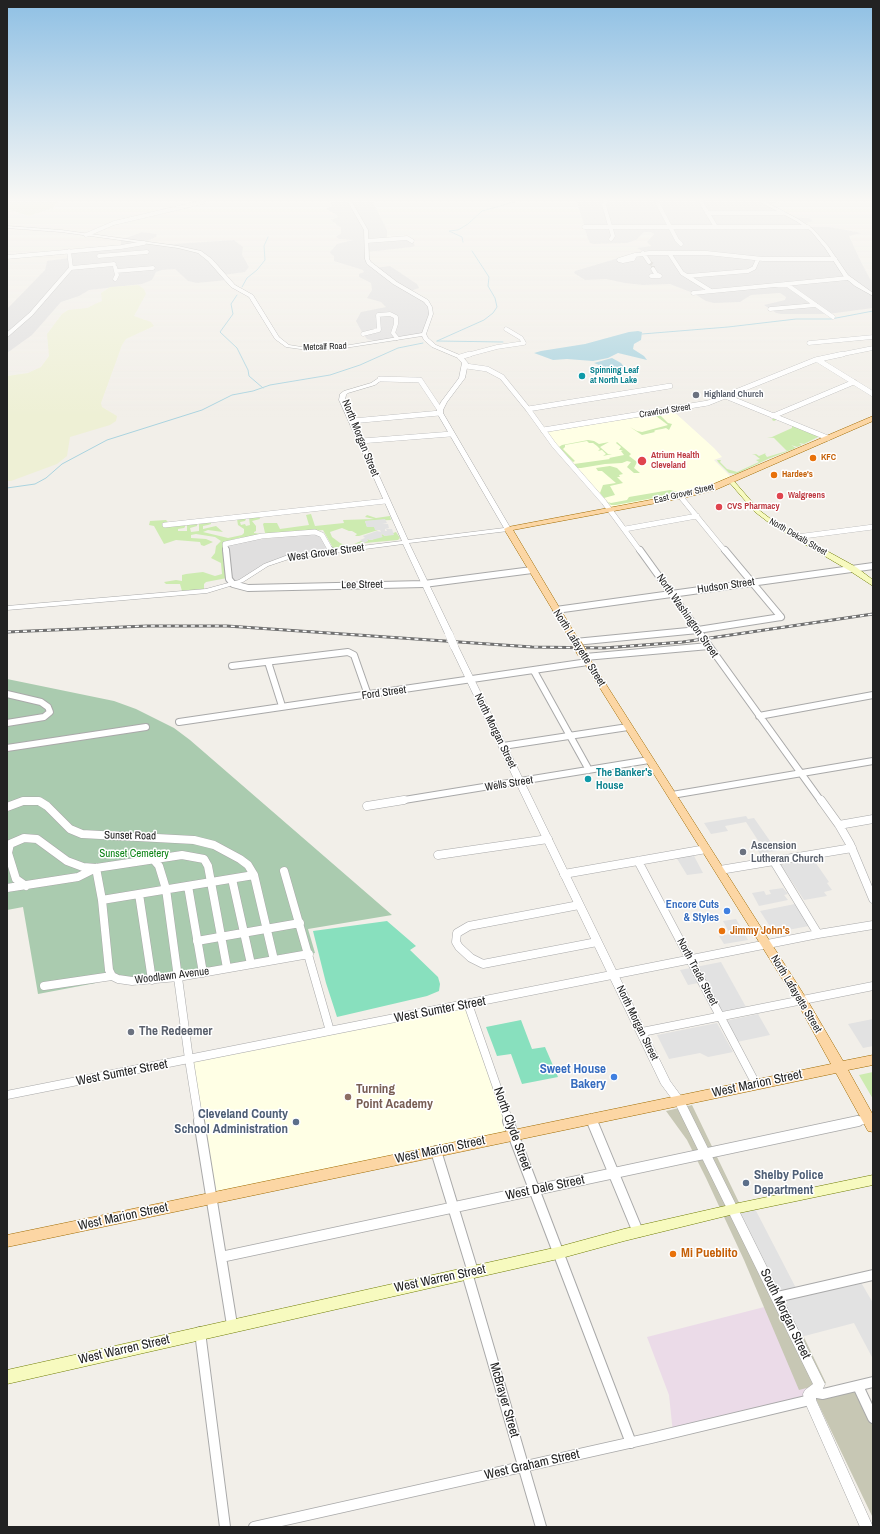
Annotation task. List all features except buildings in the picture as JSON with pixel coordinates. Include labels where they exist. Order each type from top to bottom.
[{"type":"main road","name":"East Grover Street","points":[[508,529],[707,490],[731,481],[873,418]]},
{"type":"main road","name":"North Dekalb Street","points":[[731,481],[763,516],[852,569],[873,584]]},
{"type":"main road","name":"North Lafayette Street","points":[[508,529],[576,643],[802,1001],[871,1123]]},
{"type":"main road","name":"West Marion Street","points":[[7,1241],[873,1060]]},
{"type":"main road","name":"West Warren Street","points":[[7,1376],[558,1253],[734,1209],[873,1180]]},
{"type":"street","points":[[7,336],[31,314],[66,274]]},
{"type":"street","points":[[115,278],[117,274]]},
{"type":"street","name":"Metcalf Road","points":[[221,274],[230,284],[251,296],[276,338],[288,346],[308,349],[338,348],[424,334]]},
{"type":"street","points":[[383,274],[395,283],[420,297],[428,304],[431,314],[424,334],[426,339],[431,344],[460,357],[464,361],[466,366],[462,378],[444,402],[440,412]]},
{"type":"street","points":[[684,274],[712,291]]},
{"type":"street","points":[[688,276],[717,274]]},
{"type":"street","points":[[845,274],[848,278],[873,294]]},
{"type":"street","points":[[693,293],[848,278]]},
{"type":"street","points":[[786,284],[833,318]]},
{"type":"street","points":[[770,309],[816,305]]},
{"type":"street","points":[[379,330],[378,315],[389,314],[395,316],[395,328],[393,333],[397,338]]},
{"type":"street","points":[[390,329],[395,328]]},
{"type":"street","points":[[363,334],[384,329]]},
{"type":"street","points":[[460,357],[497,347],[524,343],[521,338],[506,329]]},
{"type":"street","points":[[809,343],[873,337]]},
{"type":"street","name":"Crawford Street","points":[[543,430],[702,405],[818,360],[873,348]]},
{"type":"street","points":[[818,360],[873,394]]},
{"type":"street","name":"North Washington Street","points":[[466,366],[480,368],[498,374],[528,409],[554,445],[610,509],[673,594],[758,716],[839,825],[852,848],[873,899]]},
{"type":"street","points":[[380,379],[420,380],[440,412]]},
{"type":"street","name":"North Morgan Street","points":[[380,379],[376,383],[351,390],[343,394],[342,400],[424,584],[548,839],[578,905],[642,1032],[666,1084],[679,1100]]},
{"type":"street","points":[[773,416],[854,382]]},
{"type":"street","points":[[528,409],[670,386]]},
{"type":"street","points":[[725,396],[828,438]]},
{"type":"street","points":[[352,421],[440,412]]},
{"type":"street","name":"North Lafayette Street","points":[[440,412],[508,529]]},
{"type":"street","points":[[361,442],[452,434]]},
{"type":"street","points":[[576,643],[698,630],[781,617],[680,496]]},
{"type":"street","points":[[165,525],[386,501]]},
{"type":"street","points":[[625,529],[698,516]]},
{"type":"street","points":[[796,537],[873,528]]},
{"type":"street","name":"West Grover Street","points":[[7,608],[208,591],[233,584],[266,565],[282,559],[331,551],[508,529]]},
{"type":"street","points":[[233,584],[227,575],[225,544],[262,536],[315,532],[322,535],[331,551]]},
{"type":"street","name":"Hudson Street","points":[[556,610],[873,566]]},
{"type":"street","name":"Lee Street","points":[[233,584],[248,588],[424,584],[532,570]]},
{"type":"street","name":"Ford Street","points":[[179,722],[534,671],[585,657],[709,646]]},
{"type":"street","points":[[232,666],[340,653],[352,653],[368,695]]},
{"type":"street","points":[[268,662],[282,706]]},
{"type":"street","points":[[534,671],[589,770]]},
{"type":"street","points":[[7,694],[41,702],[46,704],[50,710],[49,714],[44,717],[7,723]]},
{"type":"street","points":[[758,716],[873,696]]},
{"type":"street","points":[[503,746],[628,726]]},
{"type":"street","points":[[7,748],[146,727]]},
{"type":"street","name":"Wells Street","points":[[367,806],[650,760]]},
{"type":"street","points":[[672,795],[873,761]]},
{"type":"street","name":"Sunset Road","points":[[7,807],[23,801],[39,801],[47,806],[70,829],[87,835],[165,837],[205,842],[240,859],[248,866],[254,875]]},
{"type":"street","points":[[839,825],[873,819]]},
{"type":"street","points":[[26,886],[12,879],[8,850],[14,841],[24,838],[37,839],[60,857],[75,865],[96,868],[182,854],[198,856],[206,862],[227,968]]},
{"type":"street","points":[[438,856],[548,839]]},
{"type":"street","points":[[720,870],[852,848]]},
{"type":"street","points":[[564,874],[706,849]]},
{"type":"street","points":[[153,859],[159,866],[166,889],[189,1059],[232,1325]]},
{"type":"street","points":[[773,860],[818,934]]},
{"type":"street","name":"North Trade Street","points":[[638,861],[756,1084]]},
{"type":"street","points":[[7,888],[78,877],[87,874],[96,868]]},
{"type":"street","points":[[44,986],[112,976],[109,970],[102,900],[96,868]]},
{"type":"street","points":[[284,871],[330,1031]]},
{"type":"street","points":[[102,900],[254,875],[274,960]]},
{"type":"street","points":[[232,878],[251,964]]},
{"type":"street","points":[[188,886],[203,973]]},
{"type":"street","points":[[139,894],[152,980]]},
{"type":"street","points":[[578,905],[469,926],[457,933],[456,942],[459,947],[471,958],[483,964],[597,942]]},
{"type":"street","points":[[197,941],[300,923]]},
{"type":"street","name":"West Sumter Street","points":[[7,1096],[818,934],[873,925]]},
{"type":"street","name":"Woodlawn Avenue","points":[[112,976],[124,980],[152,980],[203,973],[309,954]]},
{"type":"street","points":[[642,1032],[873,986]]},
{"type":"street","name":"North Clyde Street","points":[[468,1004],[513,1135],[631,1443]]},
{"type":"street","name":"South Morgan Street","points":[[679,1100],[819,1384],[811,1396]]},
{"type":"street","points":[[591,1118],[638,1232]]},
{"type":"street","name":"West Dale Street","points":[[222,1257],[706,1154],[871,1123]]},
{"type":"street","name":"McBrayer Street","points":[[436,1151],[541,1527]]},
{"type":"street","points":[[777,1297],[873,1275]]},
{"type":"street","points":[[200,1332],[225,1527]]},
{"type":"street","name":"West Graham Street","points":[[254,1527],[631,1443],[811,1396],[873,1382]]},
{"type":"street","points":[[858,1386],[873,1418]]},
{"type":"street","points":[[811,1396],[866,1527]]},
{"type":"shaded area","points":[[42,274],[155,274],[152,280],[142,284],[89,290],[79,296],[61,302],[32,335],[7,353],[7,309]]},
{"type":"shaded area","points":[[180,274],[233,274],[223,275],[227,280],[197,283],[188,281]]},
{"type":"shaded area","points":[[359,274],[401,274],[417,284],[419,288],[411,291],[420,297],[431,310],[424,334],[374,341],[367,339],[356,321],[361,312],[386,307],[381,302],[367,298],[372,290],[371,283],[359,277]]},
{"type":"shaded area","points":[[575,274],[867,274],[873,281],[873,308],[828,314],[781,314],[776,313],[764,305],[785,300],[786,297],[780,293],[751,295],[740,302],[714,303],[706,301],[693,293],[670,284],[643,285],[606,279],[585,280]]},
{"type":"shaded area","points":[[138,285],[144,289],[146,294],[134,316],[151,322],[154,326],[126,339],[122,345],[101,403],[102,407],[117,416],[116,421],[110,425],[70,437],[67,456],[57,464],[11,481],[7,481],[7,376],[28,373],[41,367],[49,356],[47,334],[62,314],[68,310],[87,308],[102,301],[101,293],[110,287]]},
{"type":"shaded area","name":"Atrium Health Cleveland","points":[[672,410],[722,457],[714,460],[730,476],[729,478],[712,488],[610,509],[543,430]]},
{"type":"shaded area","points":[[385,519],[387,523],[382,524],[388,524],[389,528],[385,529],[385,531],[387,531],[386,529],[392,529],[394,535],[385,536],[382,534],[381,535],[383,537],[371,540],[367,539],[368,541],[364,543],[360,540],[365,538],[363,536],[377,531],[381,532],[380,530],[375,530],[374,527],[367,527],[365,521]]},
{"type":"shaded area","points":[[319,533],[331,551],[282,559],[233,584],[229,579],[227,543]]},
{"type":"shaded area","points":[[746,816],[748,819],[754,818],[777,851],[768,852],[770,855],[762,857],[753,843],[759,842],[746,822],[725,826],[728,831],[711,834],[704,823]]},
{"type":"shaded area","points":[[693,854],[703,873],[687,875],[676,857]]},
{"type":"shaded area","points":[[813,859],[829,882],[827,883],[832,890],[824,892],[827,896],[804,900],[781,865]]},
{"type":"shaded area","points":[[783,888],[788,894],[784,895],[788,900],[759,906],[752,893],[764,891],[766,895],[771,894],[769,890]]},
{"type":"shaded area","points":[[795,904],[809,926],[777,932],[775,929],[771,928],[760,911]]},
{"type":"shaded area","points":[[736,919],[748,940],[724,944],[719,936],[730,934],[723,921]]},
{"type":"shaded area","points":[[721,962],[746,1007],[720,1012],[703,982],[688,985],[680,970]]},
{"type":"shaded area","name":"Turning Point Academy","points":[[468,1004],[513,1135],[212,1198],[189,1059]]},
{"type":"shaded area","points":[[758,1014],[770,1035],[737,1042],[725,1021]]},
{"type":"shaded area","points":[[873,1019],[873,1046],[863,1048],[848,1024]]},
{"type":"shaded area","points":[[717,1023],[733,1052],[708,1057],[700,1053],[669,1059],[657,1035]]},
{"type":"shaded area","points":[[692,1105],[826,1383],[799,1390],[744,1260],[706,1178],[687,1140],[666,1111]]},
{"type":"shaded area","points":[[753,1205],[798,1292],[859,1279],[873,1303],[873,1359],[854,1323],[797,1338],[734,1209]]},
{"type":"shaded area","points":[[780,1303],[819,1384],[809,1395],[673,1433],[669,1395],[647,1337]]},
{"type":"shaded area","points":[[858,1386],[873,1418],[873,1518],[812,1391]]},
{"type":"green space","points":[[658,413],[668,423],[672,424],[669,430],[666,428],[642,435],[630,427],[642,432],[668,425],[656,416],[650,415]]},
{"type":"green space","points":[[773,418],[777,418],[820,436],[804,444],[799,443],[802,445],[797,447],[791,445],[796,448],[736,474],[729,473],[718,462],[717,460],[721,460],[720,462],[727,469],[737,472],[759,462],[756,460],[760,459],[755,455],[752,455],[756,454],[759,456],[766,453],[765,454],[767,457],[787,451],[774,438],[767,437],[772,437],[792,428],[792,426],[778,419],[774,421],[772,420]]},
{"type":"green space","points":[[588,440],[599,444],[609,442],[600,447],[608,454],[612,454],[603,456],[606,454],[602,450],[598,451],[600,449],[597,446],[587,441],[565,445],[563,449],[575,461],[573,462],[559,447],[562,445]]},
{"type":"green space","points":[[617,442],[631,454],[629,456],[637,462],[634,468],[640,473],[634,473],[627,467],[631,462],[627,461],[622,463],[581,468],[577,468],[574,464],[610,459],[609,458],[624,455],[621,451],[623,450],[619,450],[621,447],[616,443]]},
{"type":"green space","points":[[610,466],[617,468],[623,474],[619,475],[620,477],[617,477],[623,483],[610,486],[615,495],[604,498],[600,493],[603,485],[616,483],[596,468]]},
{"type":"green space","points":[[670,490],[678,492],[675,494],[616,505],[611,505],[608,502],[611,503],[627,500],[629,497]]},
{"type":"green space","points":[[311,514],[315,526],[344,523],[343,520],[374,519],[365,517],[367,515],[376,518],[390,516],[391,520],[365,521],[367,527],[374,527],[378,530],[359,536],[355,536],[357,534],[342,528],[330,532],[332,537],[347,546],[333,548],[323,530],[238,538],[225,542],[223,545],[227,578],[206,582],[204,584],[204,589],[182,591],[180,584],[166,584],[164,582],[176,580],[182,581],[182,575],[186,574],[203,572],[215,576],[222,574],[221,563],[211,558],[215,553],[216,546],[221,541],[215,537],[196,534],[191,535],[191,538],[206,539],[213,542],[204,546],[201,545],[200,542],[176,540],[164,544],[154,526],[149,525],[150,521],[166,520],[169,523],[162,523],[162,526],[185,524],[184,528],[178,529],[178,531],[187,531],[187,525],[197,523],[197,526],[190,528],[191,532],[199,531],[199,522],[211,522],[211,524],[203,526],[203,529],[216,526],[223,532],[208,530],[203,532],[228,538],[242,535],[244,533],[244,529],[238,525],[237,519],[247,517],[245,521],[240,522],[241,525],[245,524],[246,526],[250,525],[249,518],[259,516],[260,519],[252,521],[256,526],[256,531],[254,533],[262,534],[265,533],[264,523],[277,523],[280,529],[309,525],[306,515]]},
{"type":"green space","points":[[396,532],[400,538],[398,540],[354,544],[361,541],[368,541],[367,539],[371,540],[382,536],[382,534],[385,536]]},
{"type":"green space","name":"Sunset Cemetery","points":[[7,679],[114,701],[136,709],[174,728],[190,740],[392,915],[308,929],[315,953],[178,977],[100,981],[38,994],[23,907],[7,910]]},
{"type":"green space","points":[[387,921],[416,946],[410,950],[438,977],[440,984],[439,991],[427,996],[337,1017],[326,983],[313,931]]},
{"type":"green space","points":[[521,1020],[532,1049],[545,1047],[558,1077],[522,1084],[511,1054],[497,1056],[486,1027]]},
{"type":"green space","points":[[873,1072],[873,1099],[859,1075]]},
{"type":"water","points":[[638,331],[642,332],[641,340],[634,344],[633,349],[644,356],[647,360],[618,353],[608,358],[593,361],[567,359],[553,360],[534,353],[585,344]]},
{"type":"water","points":[[612,358],[621,363],[625,368],[622,370],[612,370],[594,363]]},
{"type":"waterway","points":[[242,287],[247,278],[253,274]]},
{"type":"waterway","points":[[487,274],[489,277],[488,286],[495,298],[497,307],[493,313],[484,320],[437,341],[503,342]]},
{"type":"waterway","points":[[237,295],[231,304],[233,314],[220,332],[237,348],[248,370],[249,376],[263,388]]},
{"type":"waterway","points":[[642,334],[728,327],[796,319],[831,319],[873,311]]},
{"type":"waterway","points":[[263,388],[270,385],[330,375],[360,365],[398,348],[423,343]]},
{"type":"waterway","points":[[7,488],[35,484],[46,478],[62,464],[107,440],[202,410],[232,395],[263,388]]},
{"type":"railway","points":[[7,632],[147,626],[227,626],[532,647],[604,648],[683,642],[873,614]]},
{"type":"place","name":"Spinning Leaf at North Lake","points":[[582,376]]},
{"type":"place","name":"Highland Church","points":[[696,395]]},
{"type":"place","name":"KFC","points":[[813,458]]},
{"type":"place","name":"Atrium Health Cleveland","points":[[642,461]]},
{"type":"place","name":"Hardee's","points":[[774,475]]},
{"type":"place","name":"Walgreens","points":[[780,496]]},
{"type":"place","name":"CVS Pharmacy","points":[[719,507]]},
{"type":"place","name":"The Banker's House","points":[[588,779]]},
{"type":"place","name":"Ascension Lutheran Church","points":[[743,852]]},
{"type":"place","name":"Encore Cuts & Styles","points":[[727,911]]},
{"type":"place","name":"Jimmy John's","points":[[722,931]]},
{"type":"place","name":"The Redeemer","points":[[131,1032]]},
{"type":"place","name":"Sweet House Bakery","points":[[614,1077]]},
{"type":"place","name":"Turning Point Academy","points":[[348,1097]]},
{"type":"place","name":"Cleveland County School Administration","points":[[296,1122]]},
{"type":"place","name":"Shelby Police Department","points":[[746,1183]]},
{"type":"place","name":"Mi Pueblito","points":[[673,1254]]}]
